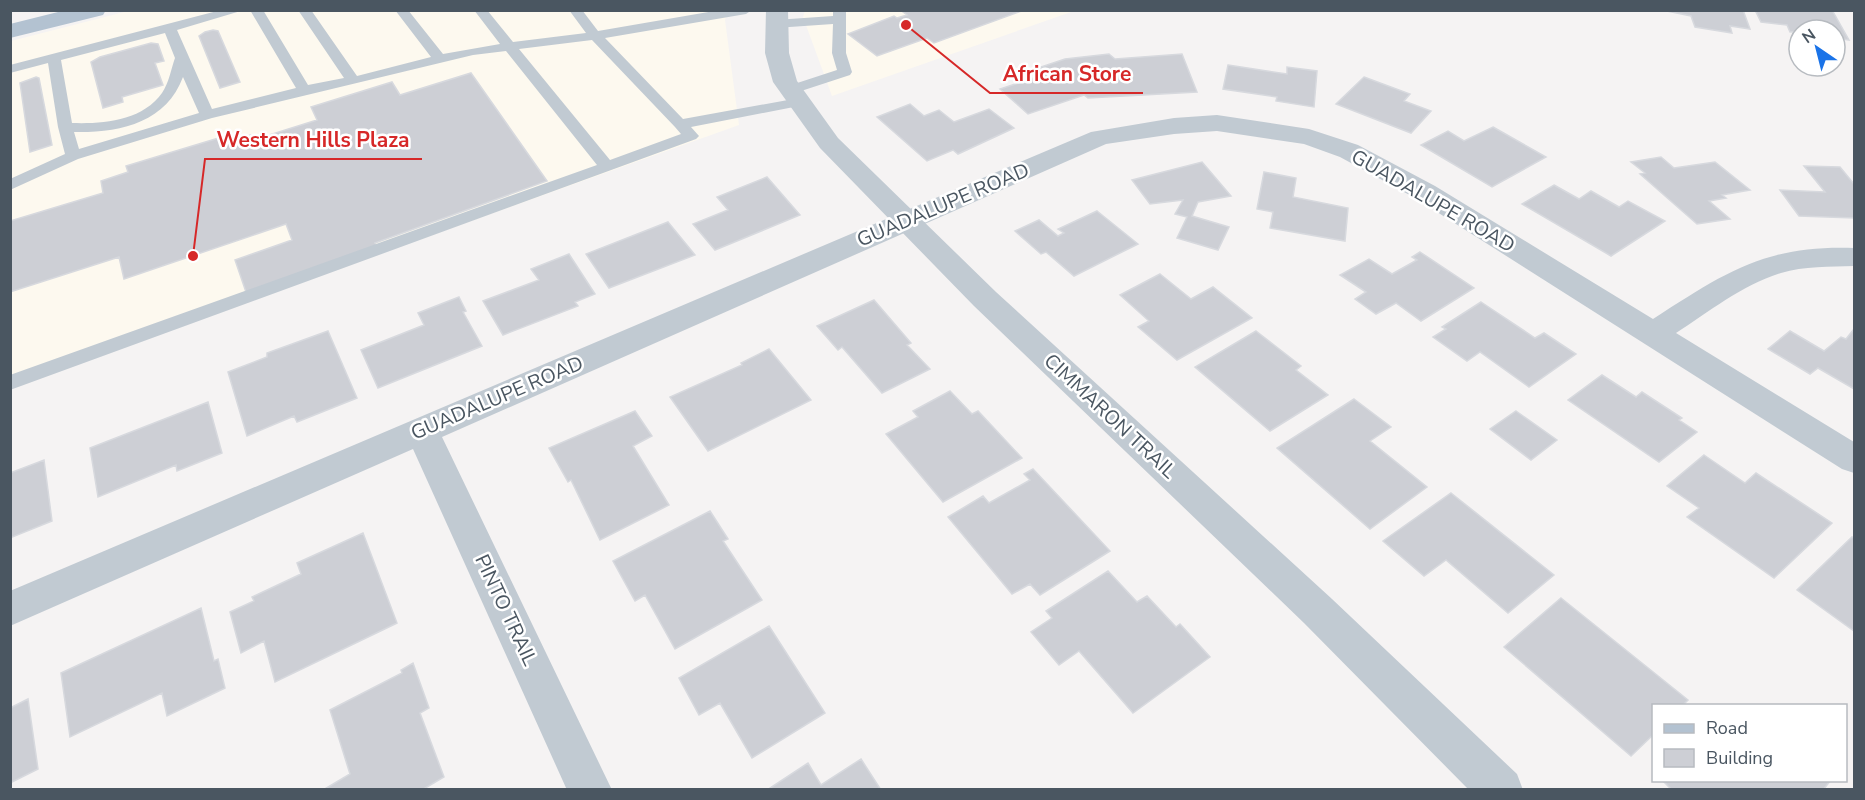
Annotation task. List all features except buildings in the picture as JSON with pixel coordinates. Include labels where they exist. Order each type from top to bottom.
[{"type":"main road","points":[[10,31],[95,10]]},
{"type":"street","name":"CIMMARON TRAIL","points":[[776,17],[777,53],[784,82],[828,143],[985,299],[1318,611],[1501,789]]},
{"type":"street","name":"GUADALUPE ROAD","points":[[10,609],[1100,137],[1174,126],[1216,123],[1271,130],[1309,137],[1349,151],[1425,192],[1854,459]]},
{"type":"street","points":[[1654,333],[1742,278],[1772,265],[1810,259],[1854,257]]},
{"type":"street","name":"PINTO TRAIL","points":[[422,431],[590,789]]},
{"type":"lane","points":[[10,69],[238,10]]},
{"type":"lane","points":[[256,10],[304,90]]},
{"type":"lane","points":[[304,10],[353,81]]},
{"type":"lane","points":[[401,10],[440,60]]},
{"type":"lane","points":[[480,10],[607,167]]},
{"type":"lane","points":[[10,383],[691,136],[595,36],[575,10]]},
{"type":"lane","points":[[10,184],[73,156],[207,115],[304,90],[353,81],[474,51],[595,36],[746,10]]},
{"type":"lane","points":[[680,124],[795,96],[845,72],[839,53],[840,15],[776,17]]},
{"type":"lane","points":[[170,28],[207,115]]},
{"type":"lane","points":[[54,58],[65,127],[73,156]]},
{"type":"lane","points":[[65,127],[92,128],[113,125],[147,114],[166,98],[182,58]]},
{"type":"shaded area","points":[[805,10],[1074,11],[832,96],[803,17]]},
{"type":"shaded area","points":[[128,11],[728,11],[725,20],[739,125],[11,386],[11,41]]},
{"type":"place","name":"African Store","points":[[906,25]]},
{"type":"place","name":"Western Hills Plaza","points":[[193,256]]}]
